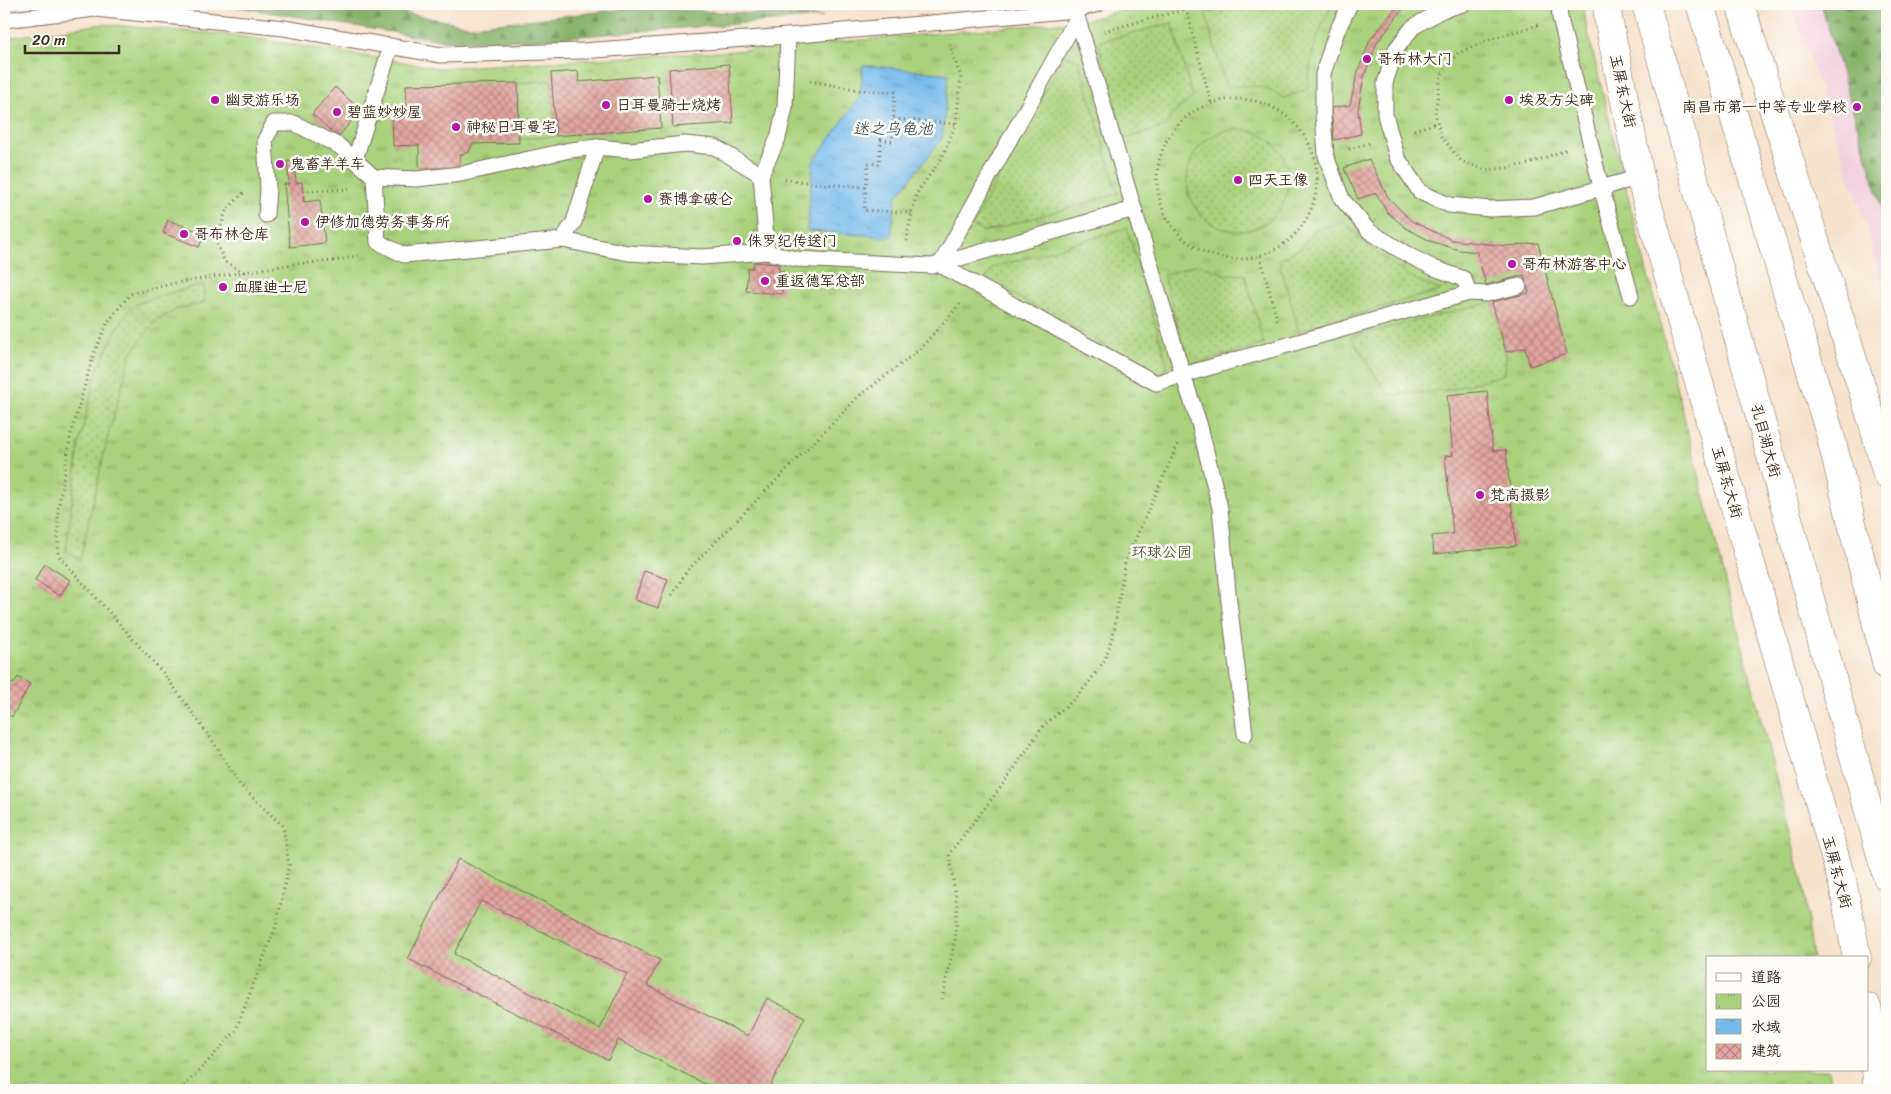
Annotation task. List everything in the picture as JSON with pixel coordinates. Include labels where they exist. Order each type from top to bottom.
[{"type":"main road","name":"玉屏东大街","points":[[1607,4],[1608,18],[1640,177],[1843,885],[1857,956]]},
{"type":"main road","name":"孔目湖大街","points":[[1646,4],[1887,878]]},
{"type":"main road","points":[[1700,4],[1830,434],[1887,666]]},
{"type":"main road","points":[[1740,4],[1872,420],[1887,475]]},
{"type":"main road","points":[[1868,1012],[1872,1031],[1878,1090]]},
{"type":"lane","points":[[4,20],[95,9],[284,28],[441,55],[582,50],[788,36],[941,22],[1076,14],[1098,4]]},
{"type":"lane","points":[[1350,4],[1336,33],[1323,74],[1326,156],[1342,199],[1370,231],[1408,255],[1434,268],[1464,279],[1469,293]]},
{"type":"lane","points":[[1463,4],[1442,10],[1414,26],[1396,49],[1386,84],[1385,115],[1397,157],[1420,192],[1449,205],[1491,209],[1534,207],[1640,177]]},
{"type":"lane","points":[[1559,4],[1560,18],[1600,187],[1631,296]]},
{"type":"lane","points":[[1076,14],[1194,410],[1220,508],[1245,734]]},
{"type":"lane","points":[[940,265],[1076,14]]},
{"type":"lane","points":[[767,252],[761,175],[778,138],[785,108],[788,36]]},
{"type":"lane","points":[[355,159],[390,46]]},
{"type":"lane","points":[[266,215],[268,189],[265,140],[274,123],[294,124],[339,146],[355,159],[374,183],[378,242],[404,255],[562,240],[628,253],[702,257],[767,252],[796,259],[932,266],[1134,209]]},
{"type":"lane","points":[[374,183],[461,174],[570,150],[596,147],[630,150],[685,144],[715,147],[761,175]]},
{"type":"lane","points":[[562,240],[574,222],[596,147]]},
{"type":"lane","points":[[940,265],[1156,383],[1469,293],[1487,294],[1519,286]]},
{"type":"path","points":[[1083,36],[1205,4]]},
{"type":"path","points":[[1186,9],[1212,103]]},
{"type":"path","points":[[906,265],[908,231],[916,194],[942,158],[956,124],[962,77],[941,22]]},
{"type":"path","points":[[1528,28],[1491,39],[1458,53],[1441,74],[1434,113],[1442,136],[1461,161],[1485,170],[1528,164],[1562,151]]},
{"type":"path","points":[[786,76],[860,90],[895,92],[892,141],[881,140],[879,164],[868,163],[864,210],[912,214]]},
{"type":"path","points":[[1234,98],[1252,100],[1269,105],[1284,114],[1298,126],[1308,140],[1315,160],[1317,175],[1316,192],[1311,210],[1302,226],[1276,249],[1260,256],[1239,259],[1218,257],[1199,249],[1182,237],[1169,221],[1161,202],[1158,174],[1167,141],[1179,124],[1195,111],[1212,103],[1234,98]]},
{"type":"path","points":[[894,118],[956,124]]},
{"type":"path","points":[[303,191],[374,183]]},
{"type":"path","points":[[812,183],[866,187]]},
{"type":"path","points":[[244,272],[225,262],[216,243],[226,211],[243,192],[268,189]]},
{"type":"path","points":[[181,1090],[235,1032],[276,926],[289,865],[283,826],[240,785],[212,740],[165,675],[58,555],[58,511],[71,434],[94,353],[108,322],[130,294],[175,283],[294,264],[335,261],[368,252],[378,242]]},
{"type":"path","points":[[1260,256],[1285,346]]},
{"type":"path","points":[[672,595],[686,572],[858,397],[919,350],[977,285]]},
{"type":"path","points":[[942,999],[955,940],[957,905],[949,854],[1004,782],[1044,725],[1071,702],[1087,685],[1105,660],[1114,631],[1125,562],[1154,494],[1194,410]]},
{"type":"shaded area","name":"南昌市第一中等专业学校","points":[[1791,4],[1887,4],[1887,299],[1861,210]]},
{"type":"green space","points":[[220,4],[360,4],[471,26],[635,8],[823,17],[529,40],[445,41]]},
{"type":"green space","name":"环球公园","points":[[1147,4],[1584,4],[1586,24],[1633,217],[1802,880],[1813,956],[1706,956],[1706,1072],[1829,1072],[1832,1090],[4,1090],[4,38],[103,24],[239,36],[440,68],[733,51],[1081,21]]},
{"type":"green space","points":[[1238,4],[1333,4],[1322,24],[1315,45],[1308,89],[1284,98],[1256,86],[1226,87],[1205,13]]},
{"type":"green space","points":[[1821,4],[1882,4],[1887,20],[1887,225]]},
{"type":"green space","points":[[1172,23],[1193,98],[1177,110],[1164,127],[1124,139],[1098,42]]},
{"type":"green space","points":[[1065,54],[1079,61],[1118,194],[984,232],[972,226]]},
{"type":"green space","points":[[551,80],[556,136],[519,139],[518,83]]},
{"type":"green space","points":[[1238,129],[1257,133],[1274,144],[1285,161],[1289,180],[1285,199],[1274,216],[1257,227],[1238,231],[1219,227],[1202,216],[1191,199],[1187,180],[1191,161],[1202,144],[1219,133]]},
{"type":"green space","points":[[1345,222],[1388,262],[1413,278],[1441,290],[1299,331],[1279,260],[1302,247],[1315,229]]},
{"type":"green space","points":[[1127,228],[1167,364],[1161,376],[986,279],[992,268]]},
{"type":"green space","points":[[1198,264],[1224,274],[1245,275],[1264,344],[1190,365],[1163,275]]},
{"type":"green space","points":[[204,284],[204,303],[177,309],[155,322],[131,353],[107,440],[80,560],[66,551],[79,445],[96,374],[114,334],[125,315],[136,304]]},
{"type":"green space","points":[[1492,302],[1506,352],[1505,374],[1449,390],[1388,395],[1351,337]]},
{"type":"water","name":"迷之乌龟池","points":[[863,65],[949,74],[942,139],[896,197],[891,237],[807,231],[813,162],[860,97]]},
{"type":"building","name":"哥布林大门","points":[[1399,4],[1412,4],[1402,10],[1377,43],[1364,76],[1358,110],[1361,134],[1334,140],[1331,108],[1350,105],[1357,74],[1370,40]]},
{"type":"building","points":[[729,64],[733,123],[673,127],[669,69]]},
{"type":"building","name":"日耳曼骑士烧烤","points":[[578,71],[579,82],[657,75],[661,128],[556,136],[551,73]]},
{"type":"building","name":"神秘日耳曼宅","points":[[518,83],[519,143],[472,144],[469,152],[460,155],[460,168],[419,168],[419,145],[393,146],[392,115],[407,114],[406,85]]},
{"type":"building","name":"碧蓝妙妙屋","points":[[335,87],[361,110],[338,137],[312,114]]},
{"type":"building","name":"哥布林游客中心","points":[[1369,159],[1388,197],[1411,221],[1452,240],[1506,246],[1538,243],[1567,354],[1530,366],[1525,348],[1506,352],[1492,302],[1529,293],[1524,275],[1486,285],[1477,252],[1459,250],[1430,241],[1406,228],[1387,212],[1376,193],[1358,199],[1344,168]]},
{"type":"building","name":"伊修加德劳务事务所","points":[[287,161],[294,161],[296,183],[302,182],[304,202],[320,200],[325,243],[290,247],[284,184],[289,184]]},
{"type":"building","name":"哥布林仓库","points":[[168,220],[205,234],[199,247],[163,233]]},
{"type":"building","name":"重返德军总部","points":[[754,262],[779,264],[778,270],[784,271],[782,294],[746,291],[748,268],[753,268]]},
{"type":"building","name":"梵高摄影","points":[[1487,391],[1493,451],[1506,450],[1516,546],[1434,554],[1432,536],[1453,534],[1445,456],[1453,455],[1447,395]]},
{"type":"building","points":[[45,564],[70,580],[60,596],[35,580]]},
{"type":"building","points":[[644,571],[668,579],[658,608],[635,600]]},
{"type":"building","points":[[18,677],[30,684],[12,717],[4,712],[4,678],[14,684]]},
{"type":"building","points":[[458,859],[660,960],[647,985],[748,1036],[767,998],[805,1017],[768,1090],[717,1090],[618,1040],[608,1060],[408,959]],"holes":[[[481,901],[627,974],[600,1029],[454,954]]]},
{"type":"place","name":"哥布林大门","points":[[1367,59]]},
{"type":"place","name":"幽灵游乐场","points":[[215,100]]},
{"type":"place","name":"埃及方尖碑","points":[[1509,100]]},
{"type":"place","name":"日耳曼骑士烧烤","points":[[606,105]]},
{"type":"place","name":"南昌市第一中等专业学校","points":[[1857,107]]},
{"type":"place","name":"碧蓝妙妙屋","points":[[337,112]]},
{"type":"place","name":"神秘日耳曼宅","points":[[456,127]]},
{"type":"place","name":"鬼畜羊羊车","points":[[280,164]]},
{"type":"place","name":"四天王像","points":[[1238,180]]},
{"type":"place","name":"赛博拿破仑","points":[[648,199]]},
{"type":"place","name":"伊修加德劳务事务所","points":[[305,222]]},
{"type":"place","name":"哥布林仓库","points":[[184,234]]},
{"type":"place","name":"侏罗纪传送门","points":[[737,241]]},
{"type":"place","name":"哥布林游客中心","points":[[1512,264]]},
{"type":"place","name":"重返德军总部","points":[[765,281]]},
{"type":"place","name":"血腥迪士尼","points":[[223,287]]},
{"type":"place","name":"梵高摄影","points":[[1480,495]]}]
